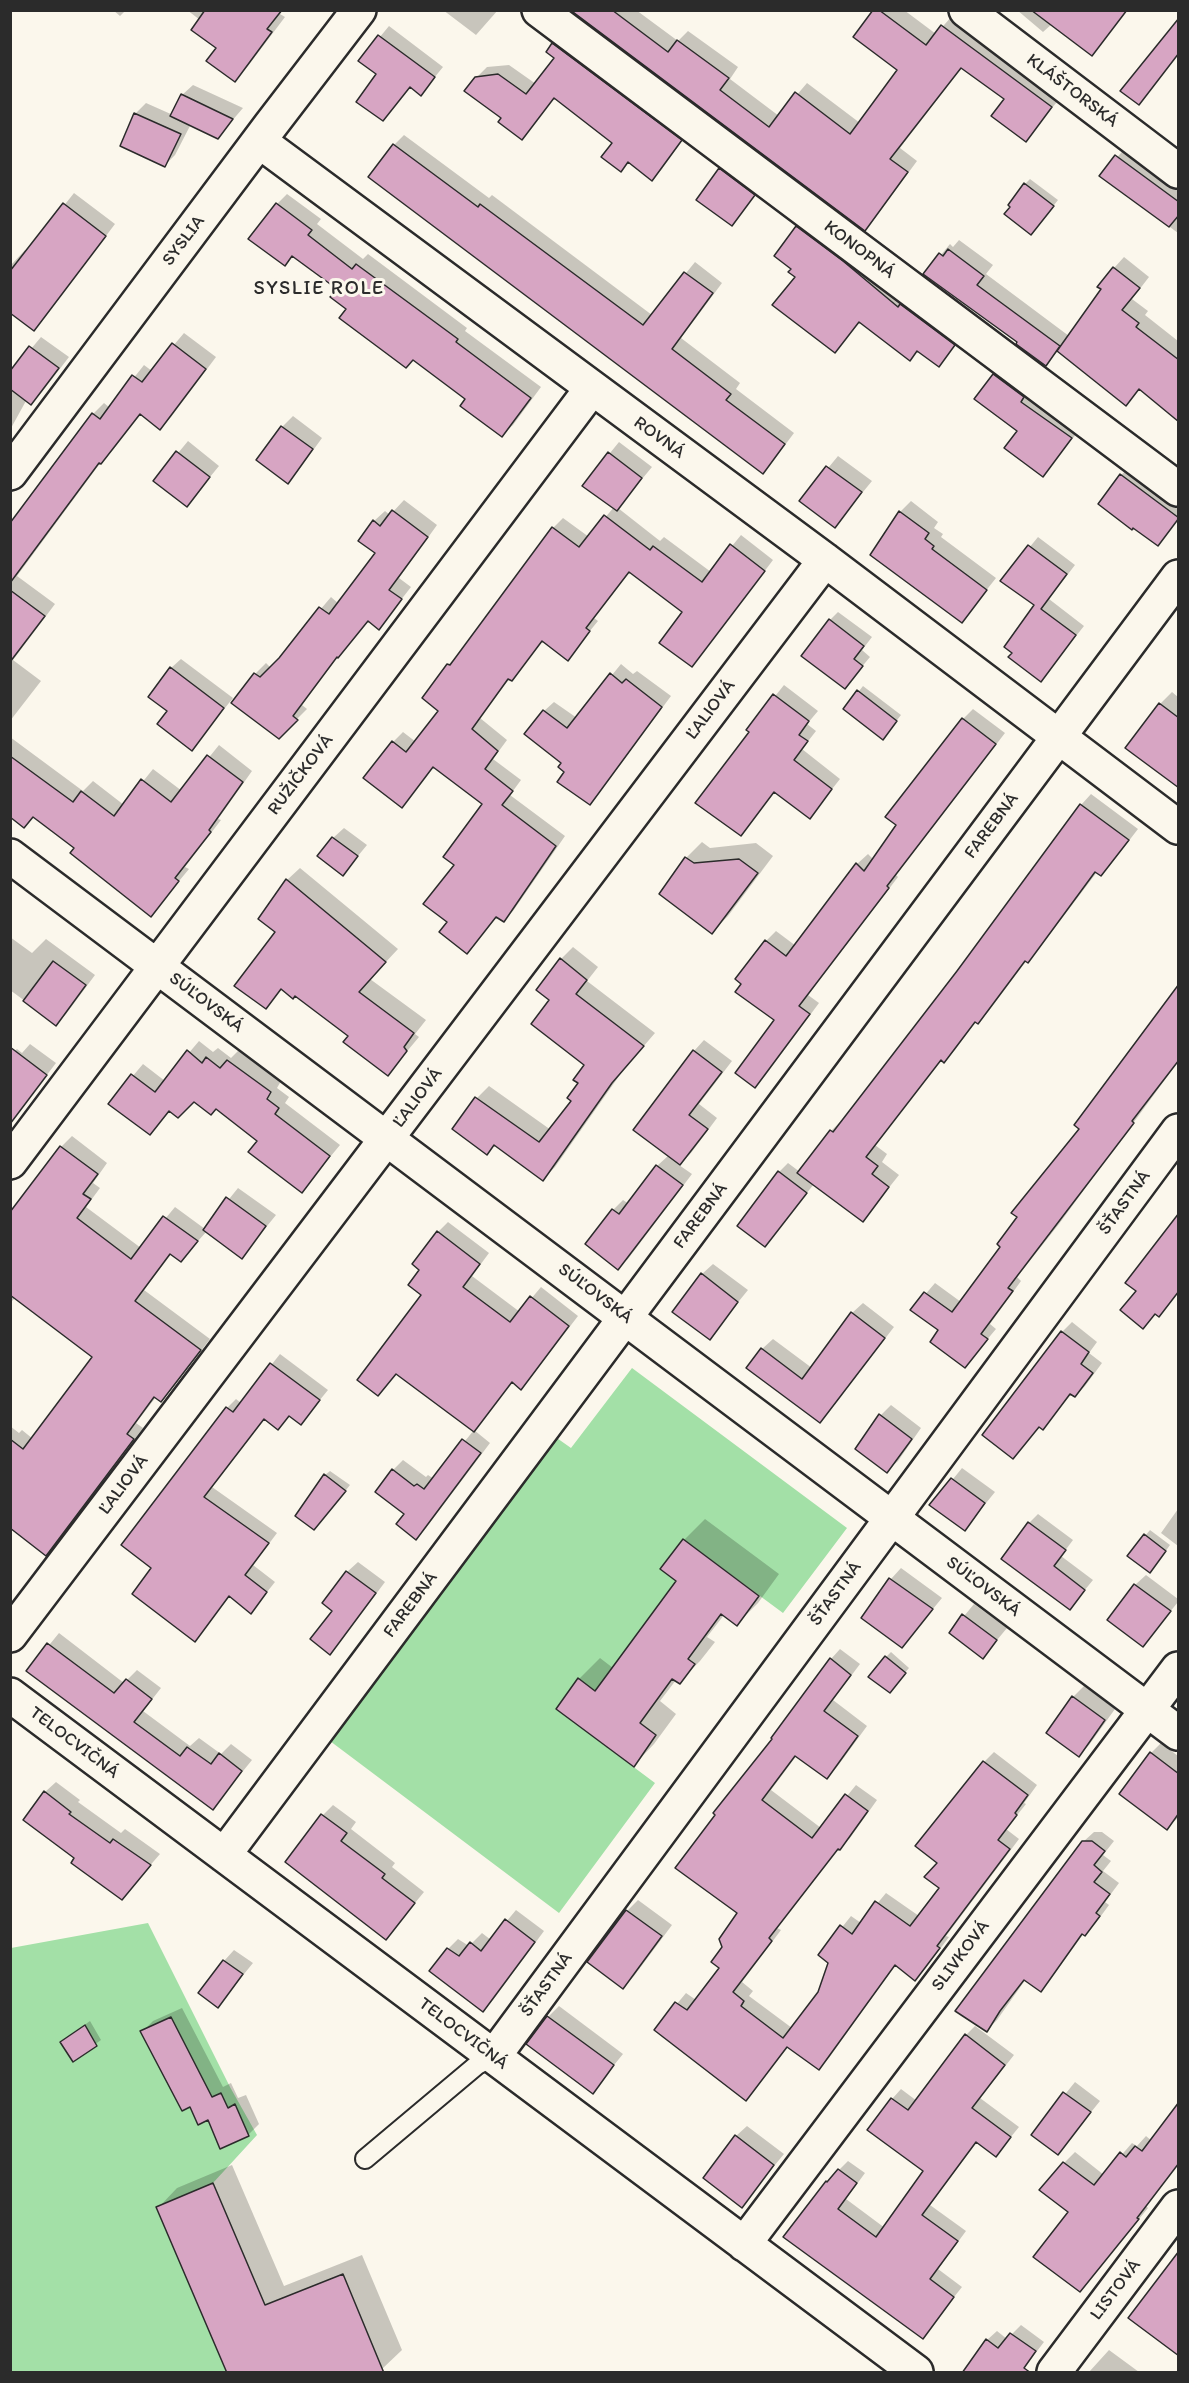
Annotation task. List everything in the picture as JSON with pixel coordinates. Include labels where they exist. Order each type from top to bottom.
[{"type":"street","name":"SYSLIA","points":[[10,473],[359,10]]},
{"type":"street","name":"KONOPNÁ","points":[[539,10],[1179,489]]},
{"type":"street","name":"KLÁŠTORSKÁ","points":[[966,10],[1179,171]]},
{"type":"street","name":"ROVNÁ","points":[[259,141],[1059,736]]},
{"type":"street","name":"RUŽIČKOVÁ","points":[[10,1162],[592,388]]},
{"type":"street","name":"ĽALIOVÁ","points":[[10,1635],[825,560]]},
{"type":"street","name":"FAREBNÁ","points":[[224,1855],[1179,577]]},
{"type":"street","points":[[1059,736],[1179,827]]},
{"type":"street","name":"SÚĽOVSKÁ","points":[[10,856],[626,1317],[883,1530],[1179,1733]]},
{"type":"street","name":"ŠŤASTNÁ","points":[[494,2056],[1179,1131]]},
{"type":"street","name":"SLIVKOVÁ","points":[[744,2244],[1179,1669]]},
{"type":"street","name":"TELOCVIČNÁ","points":[[10,1695],[916,2373]]},
{"type":"street","name":"LISTOVÁ","points":[[1054,2373],[1179,2207]]},
{"type":"lane","points":[[365,2159],[477,2065],[494,2056]]},
{"type":"green space","points":[[632,1368],[847,1528],[783,1613],[683,1539],[660,1568],[676,1581],[595,1691],[578,1679],[556,1709],[655,1783],[559,1913],[326,1738],[554,1436],[571,1448]]},
{"type":"green space","points":[[148,1923],[230,2087],[257,2135],[213,2183],[294,2372],[11,2372],[11,1948]]},
{"type":"building","points":[[205,10],[282,10],[267,29],[272,32],[235,82],[206,61],[216,48],[191,30]]},
{"type":"building","points":[[575,10],[612,10],[668,52],[677,40],[729,78],[720,90],[769,127],[795,92],[850,134],[897,70],[853,37],[873,10],[879,10],[926,45],[941,25],[1052,107],[1026,142],[991,116],[1004,99],[961,68],[890,159],[908,172],[865,231],[573,12]]},
{"type":"building","points":[[1031,10],[1127,10],[1092,56]]},
{"type":"building","points":[[1179,18],[1179,53],[1139,105],[1120,91]]},
{"type":"building","points":[[378,35],[435,77],[421,96],[410,87],[383,121],[356,102],[376,74],[358,61]]},
{"type":"building","points":[[552,43],[682,140],[652,181],[628,162],[621,172],[601,157],[612,143],[554,98],[522,140],[498,122],[501,118],[464,91],[475,77],[498,74],[526,94],[554,58],[546,52]]},
{"type":"building","points":[[181,94],[233,119],[218,139],[170,116]]},
{"type":"building","points":[[134,113],[181,134],[165,167],[120,146]]},
{"type":"building","points":[[393,144],[478,207],[480,204],[643,325],[684,272],[713,293],[672,349],[731,394],[726,400],[785,444],[763,474],[368,177]]},
{"type":"building","points":[[1115,155],[1179,202],[1179,215],[1169,227],[1099,176]]},
{"type":"building","points":[[719,168],[755,195],[732,226],[696,200]]},
{"type":"building","points":[[1024,183],[1054,206],[1031,235],[1004,214]]},
{"type":"building","points":[[63,203],[106,236],[34,331],[10,313],[10,271]]},
{"type":"building","points":[[276,203],[312,230],[308,235],[352,269],[356,264],[458,339],[456,342],[531,398],[502,437],[460,406],[465,399],[413,360],[406,368],[339,318],[346,309],[330,297],[337,289],[292,256],[285,266],[248,239]]},
{"type":"building","points":[[796,226],[843,261],[898,307],[900,304],[955,345],[939,367],[917,351],[910,361],[859,322],[835,353],[772,305],[795,277],[788,272],[791,269],[774,256]]},
{"type":"building","points":[[948,249],[984,276],[977,285],[1060,346],[1046,366],[1016,344],[1017,342],[923,274],[939,253],[943,256]]},
{"type":"building","points":[[1113,267],[1140,288],[1122,310],[1139,323],[1136,327],[1179,360],[1179,422],[1139,389],[1126,406],[1057,351],[1101,289],[1097,287]]},
{"type":"building","points":[[172,343],[206,369],[160,430],[140,414],[101,464],[99,463],[10,583],[10,523],[92,413],[100,419],[132,375],[142,382]]},
{"type":"building","points":[[29,346],[59,368],[31,405],[10,389],[10,371]]},
{"type":"building","points":[[993,374],[1024,397],[1021,402],[1072,438],[1043,477],[1004,448],[1017,431],[974,399]]},
{"type":"building","points":[[281,426],[313,449],[288,484],[256,460]]},
{"type":"building","points":[[176,451],[210,477],[187,507],[153,481]]},
{"type":"building","points":[[608,452],[642,478],[617,511],[582,486]]},
{"type":"building","points":[[826,466],[862,492],[835,528],[799,501]]},
{"type":"building","points":[[1120,474],[1179,518],[1158,546],[1133,528],[1132,530],[1098,504]]},
{"type":"building","points":[[392,510],[428,537],[389,590],[402,599],[379,630],[368,621],[337,657],[293,716],[298,720],[279,739],[231,703],[254,673],[260,677],[279,658],[319,607],[329,614],[375,553],[358,541],[373,520],[380,526]]},
{"type":"building","points":[[899,511],[929,533],[925,539],[934,546],[932,549],[987,590],[962,623],[870,555]]},
{"type":"building","points":[[604,515],[650,550],[653,546],[702,582],[730,544],[765,571],[692,667],[659,643],[682,612],[629,572],[586,628],[590,631],[568,661],[542,641],[512,681],[508,679],[472,729],[498,751],[485,769],[513,791],[502,805],[556,846],[504,922],[496,917],[467,954],[439,932],[447,922],[423,904],[454,865],[443,857],[482,804],[433,767],[402,808],[363,778],[392,741],[406,752],[438,711],[422,698],[447,664],[450,665],[552,527],[579,547]]},
{"type":"building","points":[[1028,545],[1067,574],[1041,609],[1076,635],[1041,682],[1008,657],[1012,653],[1004,647],[1034,605],[1000,581]]},
{"type":"building","points":[[10,590],[45,616],[10,662]]},
{"type":"building","points":[[829,619],[864,646],[854,659],[863,666],[845,689],[801,656]]},
{"type":"building","points":[[170,667],[224,708],[192,751],[157,724],[167,711],[148,697]]},
{"type":"building","points":[[610,673],[622,683],[626,679],[662,707],[590,805],[557,782],[564,772],[558,767],[561,763],[524,734],[543,710],[567,728]]},
{"type":"building","points":[[857,690],[897,721],[883,740],[843,709]]},
{"type":"building","points":[[773,694],[809,721],[799,735],[808,741],[794,760],[832,789],[810,819],[774,792],[741,836],[695,803],[749,732],[746,730]]},
{"type":"building","points":[[1159,703],[1179,718],[1179,788],[1125,748]]},
{"type":"building","points":[[962,718],[996,744],[799,1006],[810,1014],[755,1088],[735,1073],[774,1020],[735,992],[741,984],[735,979],[765,940],[786,956],[856,863],[864,871],[896,825],[885,817]]},
{"type":"building","points":[[207,755],[243,782],[209,830],[211,832],[175,878],[179,881],[151,917],[70,853],[74,848],[33,817],[24,828],[10,817],[10,756],[73,802],[81,791],[114,816],[141,779],[171,802]]},
{"type":"building","points":[[1080,804],[1129,840],[1101,876],[1095,872],[1028,963],[1025,961],[978,1024],[975,1022],[944,1063],[941,1060],[866,1157],[878,1166],[872,1174],[889,1187],[863,1222],[797,1173],[830,1130],[833,1132],[957,971]]},
{"type":"building","points":[[332,837],[358,856],[343,876],[317,856]]},
{"type":"building","points":[[685,857],[694,863],[739,859],[758,873],[712,934],[659,894]]},
{"type":"building","points":[[286,879],[386,962],[359,992],[414,1033],[404,1047],[407,1051],[388,1076],[343,1042],[348,1036],[295,996],[293,999],[281,989],[266,1009],[234,986],[275,932],[258,919]]},
{"type":"building","points":[[560,958],[587,980],[576,994],[644,1046],[612,1083],[543,1181],[494,1145],[487,1155],[452,1129],[475,1097],[539,1142],[571,1101],[567,1098],[578,1083],[573,1080],[584,1065],[531,1024],[549,1000],[536,990]]},
{"type":"building","points":[[53,961],[86,985],[56,1026],[23,1001]]},
{"type":"building","points":[[1179,984],[1179,1060],[1132,1121],[1134,1123],[1008,1288],[1013,1291],[981,1334],[988,1339],[965,1368],[930,1342],[938,1330],[910,1310],[924,1292],[952,1312],[1000,1247],[997,1244],[1017,1217],[1011,1213],[1079,1129],[1074,1125]]},
{"type":"building","points":[[10,1047],[47,1075],[10,1124]]},
{"type":"building","points":[[187,1050],[202,1063],[206,1057],[220,1068],[227,1060],[271,1092],[267,1099],[279,1108],[275,1114],[330,1156],[302,1193],[248,1152],[257,1141],[216,1109],[211,1115],[194,1102],[178,1118],[169,1111],[150,1135],[108,1104],[131,1074],[155,1092]]},
{"type":"building","points":[[693,1050],[722,1072],[689,1115],[708,1129],[680,1165],[633,1130]]},
{"type":"building","points":[[60,1146],[98,1174],[83,1194],[91,1199],[77,1218],[131,1259],[163,1216],[198,1241],[181,1262],[170,1254],[135,1301],[201,1350],[161,1402],[154,1397],[127,1434],[134,1439],[46,1556],[10,1528],[10,1439],[23,1449],[92,1357],[10,1295],[10,1212]]},
{"type":"building","points":[[656,1165],[683,1185],[618,1270],[585,1244],[612,1209],[619,1214]]},
{"type":"building","points":[[778,1171],[807,1193],[765,1247],[737,1226]]},
{"type":"building","points":[[226,1197],[266,1226],[242,1259],[203,1230]]},
{"type":"building","points":[[1179,1213],[1179,1291],[1159,1317],[1155,1314],[1143,1329],[1120,1310],[1136,1291],[1125,1283]]},
{"type":"building","points":[[437,1231],[480,1264],[463,1287],[510,1322],[530,1296],[569,1326],[521,1390],[512,1382],[474,1432],[396,1374],[378,1396],[357,1380],[421,1295],[408,1285],[419,1270],[412,1264]]},
{"type":"building","points":[[701,1273],[738,1302],[710,1340],[672,1312]]},
{"type":"building","points":[[851,1312],[885,1338],[820,1423],[746,1368],[761,1348],[802,1379]]},
{"type":"building","points":[[1061,1331],[1089,1352],[1081,1364],[1093,1373],[1075,1397],[1070,1394],[1043,1430],[1039,1427],[1013,1459],[982,1435]]},
{"type":"building","points":[[270,1363],[320,1400],[301,1425],[289,1416],[278,1430],[264,1419],[204,1497],[269,1543],[245,1575],[267,1592],[251,1614],[229,1596],[195,1642],[132,1594],[151,1568],[121,1545],[226,1407],[233,1412]]},
{"type":"building","points":[[879,1414],[912,1439],[887,1473],[855,1449]]},
{"type":"building","points":[[462,1439],[481,1453],[416,1540],[396,1524],[404,1514],[375,1492],[392,1469],[414,1486],[417,1484],[424,1489]]},
{"type":"building","points":[[324,1474],[346,1491],[314,1530],[295,1516]]},
{"type":"building","points":[[951,1478],[985,1503],[965,1531],[929,1505]]},
{"type":"building","points":[[1028,1522],[1066,1550],[1054,1566],[1085,1590],[1070,1610],[1001,1559]]},
{"type":"building","points":[[1144,1534],[1166,1551],[1150,1573],[1127,1556]]},
{"type":"building","points":[[683,1539],[759,1596],[737,1626],[721,1614],[688,1659],[695,1664],[680,1684],[672,1679],[640,1723],[656,1735],[634,1767],[556,1709],[578,1678],[595,1691],[676,1581],[660,1569]]},
{"type":"building","points":[[346,1571],[376,1593],[330,1655],[310,1639],[332,1611],[322,1603]]},
{"type":"building","points":[[889,1578],[933,1609],[902,1648],[861,1618]]},
{"type":"building","points":[[1134,1584],[1171,1611],[1143,1647],[1107,1620]]},
{"type":"building","points":[[962,1614],[997,1640],[983,1659],[949,1633]]},
{"type":"building","points":[[47,1643],[114,1693],[126,1679],[152,1699],[134,1722],[180,1756],[187,1747],[211,1764],[219,1753],[242,1771],[213,1810],[26,1671]]},
{"type":"building","points":[[885,1656],[906,1673],[890,1693],[868,1677]]},
{"type":"building","points":[[830,1658],[851,1675],[824,1711],[858,1736],[827,1779],[795,1756],[762,1800],[812,1838],[845,1794],[868,1811],[840,1850],[838,1849],[769,1938],[772,1941],[733,1992],[744,2001],[741,2006],[783,2038],[818,1992],[828,1963],[818,1955],[840,1925],[852,1934],[875,1901],[910,1926],[939,1888],[924,1877],[937,1863],[915,1846],[983,1761],[1028,1795],[1015,1813],[1017,1815],[998,1840],[1010,1849],[937,1946],[940,1948],[915,1981],[895,1965],[819,2070],[787,2047],[746,2101],[654,2030],[675,2002],[687,2010],[719,1968],[711,1962],[722,1947],[719,1939],[737,1913],[675,1868],[715,1815],[713,1813],[772,1739]]},
{"type":"building","points":[[1072,1696],[1105,1720],[1079,1757],[1046,1733]]},
{"type":"building","points":[[1150,1752],[1179,1774],[1179,1813],[1167,1830],[1119,1794]]},
{"type":"building","points":[[44,1791],[71,1812],[69,1814],[110,1843],[113,1839],[151,1865],[122,1900],[71,1863],[74,1858],[23,1820]]},
{"type":"building","points":[[321,1814],[347,1833],[341,1841],[385,1874],[382,1878],[415,1903],[386,1940],[285,1862]]},
{"type":"building","points":[[1082,1841],[1092,1841],[1105,1851],[1094,1865],[1102,1872],[1094,1882],[1110,1894],[1096,1913],[1100,1916],[1085,1936],[1082,1934],[1041,1992],[1024,1980],[987,2032],[955,2011]]},
{"type":"building","points":[[626,1910],[662,1936],[623,1989],[587,1962]]},
{"type":"building","points":[[505,1919],[535,1942],[483,2012],[429,1971],[447,1948],[459,1956],[470,1942],[481,1951]]},
{"type":"building","points":[[223,1960],[243,1974],[218,2008],[198,1993]]},
{"type":"building","points":[[547,2016],[614,2065],[593,2094],[526,2044]]},
{"type":"building","points":[[171,2017],[212,2097],[221,2093],[228,2108],[235,2104],[249,2136],[220,2149],[208,2120],[198,2125],[190,2107],[182,2111],[140,2031]]},
{"type":"building","points":[[85,2025],[97,2046],[73,2062],[60,2042]]},
{"type":"building","points":[[965,2034],[1005,2065],[972,2108],[1011,2137],[996,2157],[976,2142],[922,2215],[958,2241],[930,2279],[954,2297],[923,2339],[783,2237],[838,2169],[857,2183],[838,2209],[876,2237],[923,2171],[867,2130],[891,2098],[908,2110]]},
{"type":"building","points":[[1063,2092],[1091,2112],[1058,2155],[1031,2135]]},
{"type":"building","points":[[1179,2102],[1179,2163],[1137,2218],[1139,2219],[1080,2292],[1033,2257],[1068,2212],[1039,2190],[1063,2162],[1094,2185],[1120,2152],[1126,2157],[1135,2146],[1142,2151]]},
{"type":"building","points":[[735,2135],[774,2165],[742,2208],[703,2178]]},
{"type":"building","points":[[213,2183],[265,2305],[343,2274],[384,2373],[227,2373],[156,2207]]},
{"type":"building","points":[[1179,2251],[1179,2356],[1128,2318]]},
{"type":"building","points":[[1010,2333],[1036,2351],[1024,2368],[1031,2373],[962,2373],[986,2339],[998,2348]]},
{"type":"district","name":"SYSLIE ROLE","points":[[319,289]]}]
